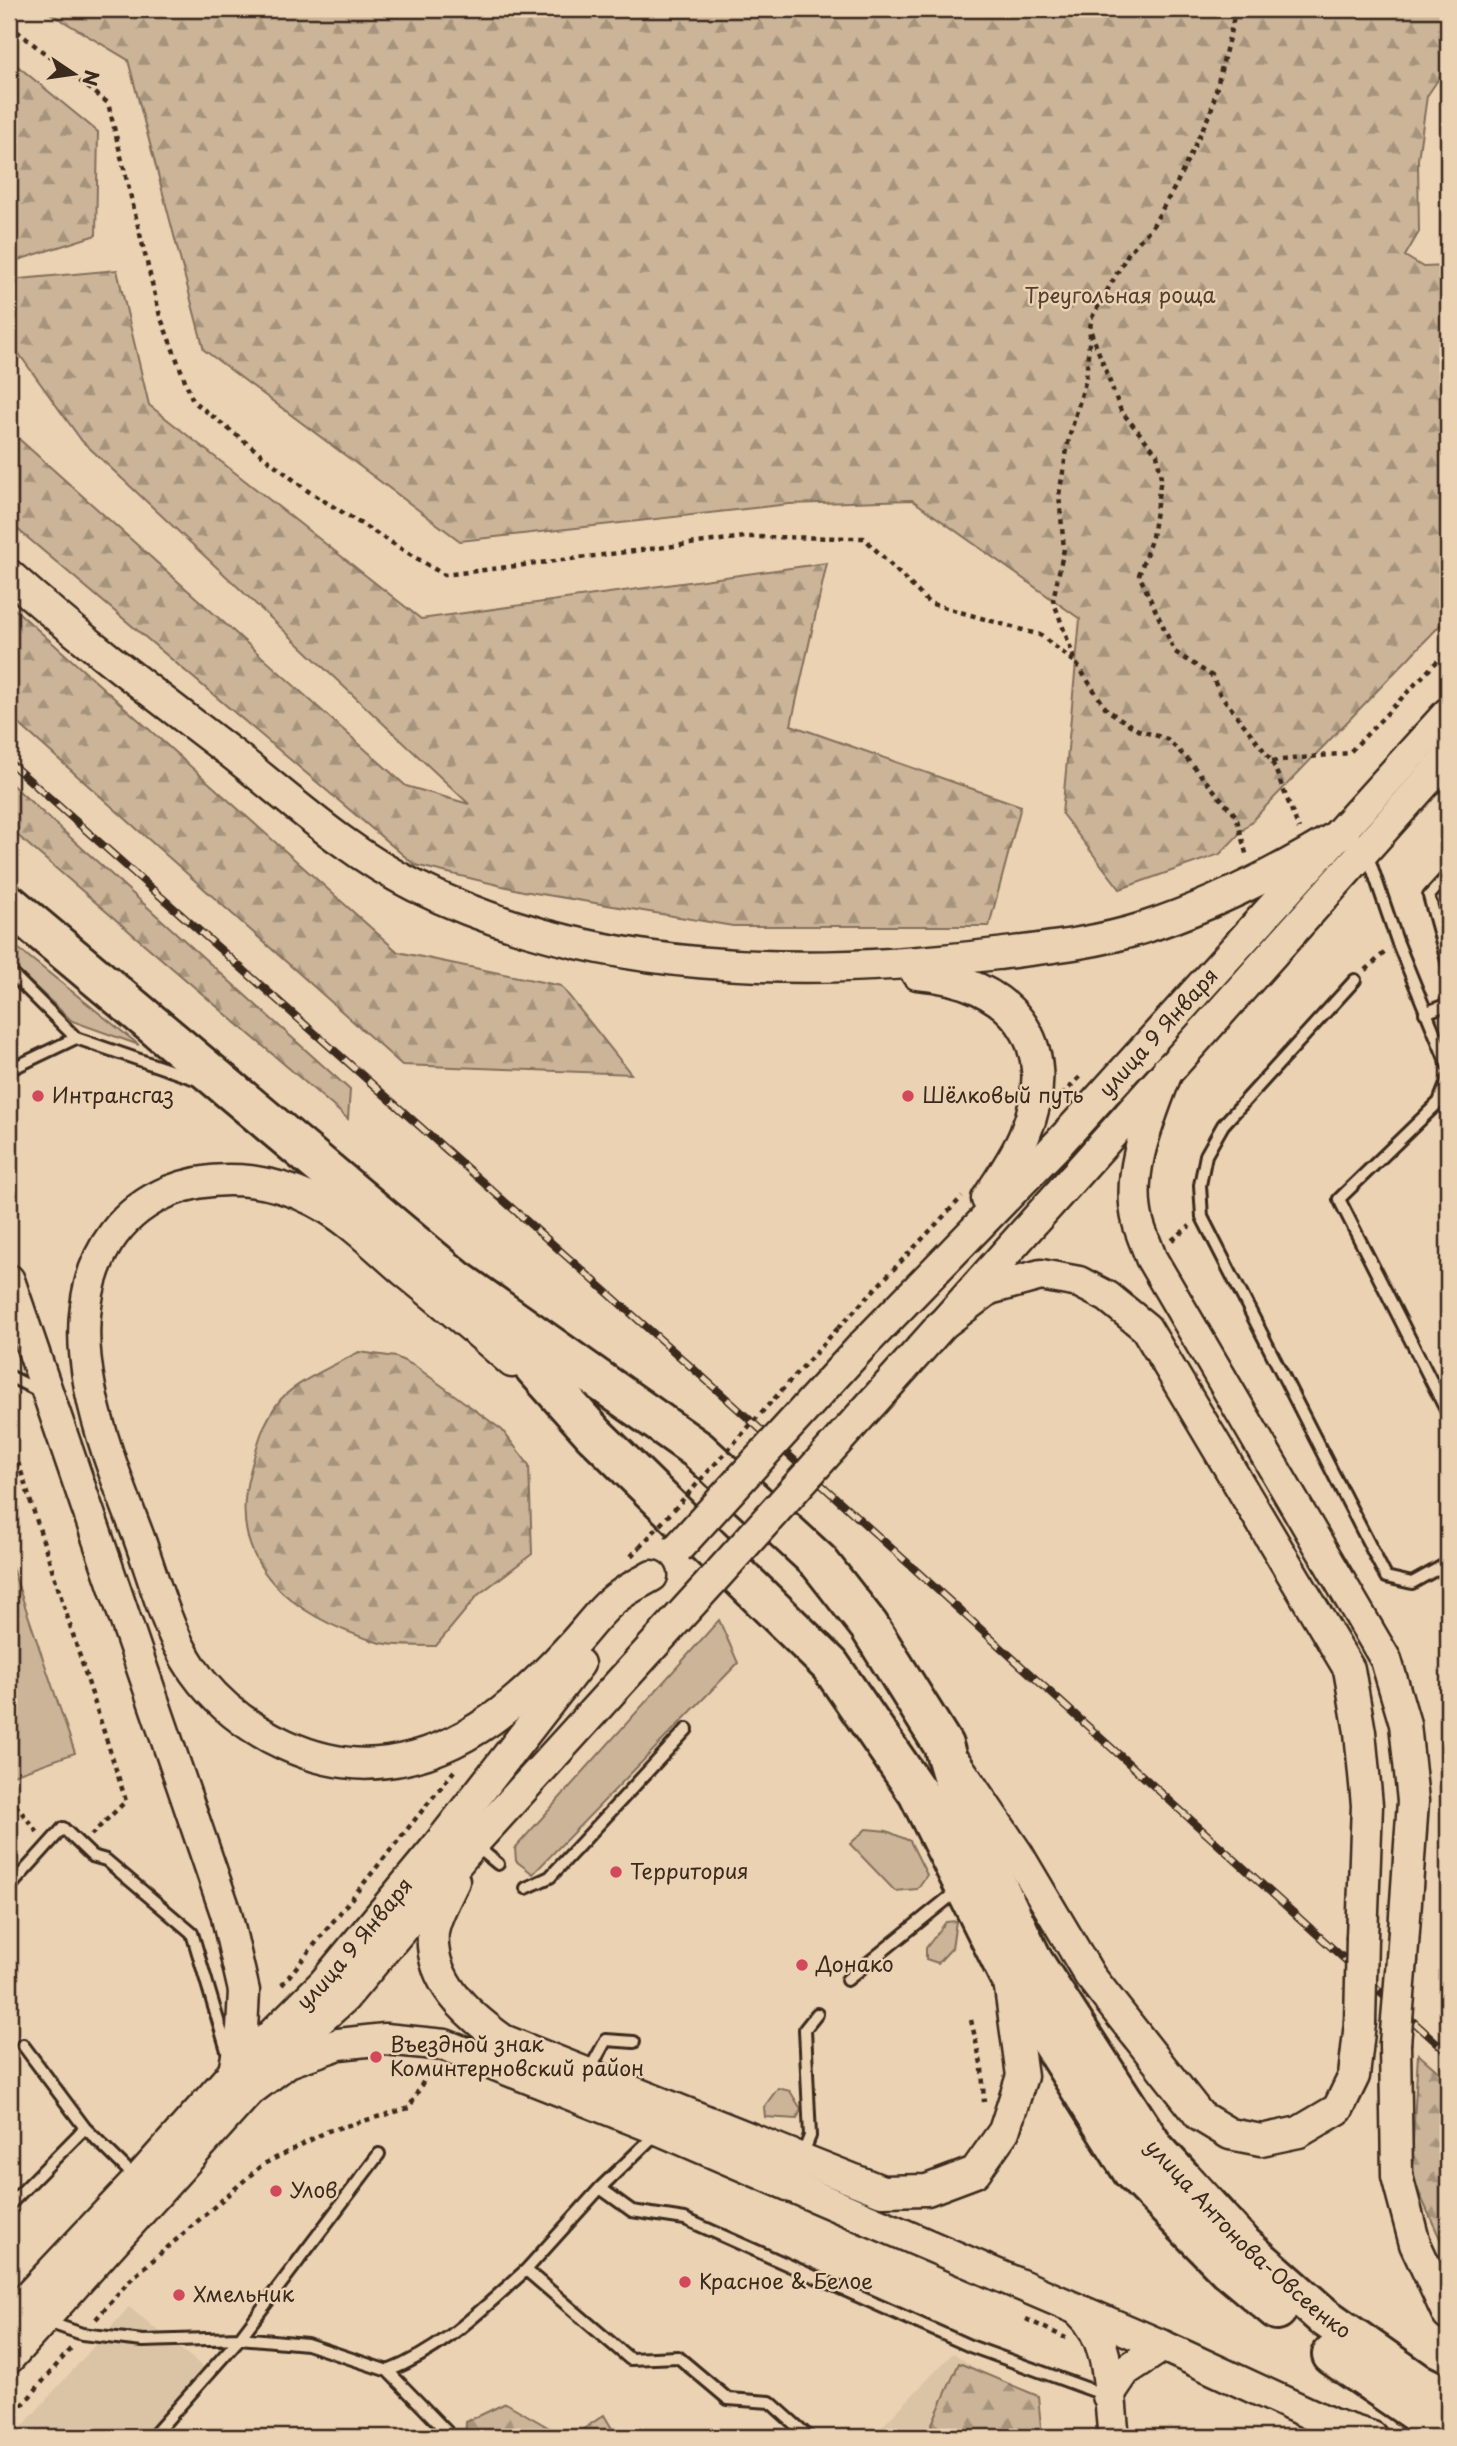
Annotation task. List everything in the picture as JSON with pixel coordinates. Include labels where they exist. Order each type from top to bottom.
[{"type":"highway","points":[[9,904],[457,1280],[594,1434],[830,1665],[918,1793],[962,1887],[1008,1974],[1132,2171],[1228,2269],[1323,2348],[1448,2434]]},
{"type":"highway","name":"улица Антонова-Овсеенко","points":[[457,1280],[698,1450],[819,1562],[869,1626],[943,1745],[964,1815],[1032,1961],[1154,2148],[1244,2246],[1323,2316],[1418,2383],[1448,2398]]},
{"type":"main road","points":[[9,575],[80,639],[306,815],[374,863],[456,906],[546,935],[631,953],[759,967],[819,968],[906,964],[1068,945],[1141,928],[1231,893],[1282,870],[1344,832]]},
{"type":"main road","name":"улица 9 Января","points":[[9,2358],[435,1850],[538,1713],[652,1576],[863,1345],[1061,1141],[1344,832],[1448,713]]},
{"type":"main road","name":"улица 9 Января","points":[[9,2317],[138,2180],[241,2082],[287,2049],[344,1998],[473,1844],[892,1381],[1448,757]]},
{"type":"main road","points":[[819,968],[957,979],[989,992],[1016,1016],[1033,1050],[1037,1090],[1025,1135],[948,1256]]},
{"type":"main road","points":[[1168,1069],[1143,1138],[1135,1186],[1137,1222],[1152,1258],[1386,1660],[1405,1724],[1413,1801],[1395,2044],[1397,2176],[1415,2244],[1448,2315]]},
{"type":"main road","points":[[594,1434],[354,1224],[313,1200],[292,1192],[247,1181],[215,1178],[182,1184],[150,1200],[120,1224],[100,1256],[86,1304],[84,1341],[90,1389],[121,1490],[161,1601],[180,1645],[199,1679],[225,1708],[266,1736],[308,1753],[345,1762],[385,1763],[437,1748],[475,1731],[506,1711],[618,1596],[652,1576]]},
{"type":"main road","points":[[940,1326],[989,1289],[1041,1275],[1079,1282],[1108,1297],[1146,1328],[1349,1669],[1367,1805],[1360,2023],[1354,2076],[1338,2109],[1299,2132],[1261,2140],[1230,2133],[1200,2116],[1090,1976],[1017,1853],[943,1745]]},
{"type":"main road","points":[[10,1283],[226,1913],[244,1991],[241,2082],[339,2044],[385,2039],[446,2045],[660,2130],[1163,2346],[1332,2424],[1372,2437]]},
{"type":"main road","points":[[473,1844],[433,1931],[439,1974],[468,2015],[503,2040],[882,2191],[927,2190],[975,2172],[1004,2131],[1022,2076],[1008,1974]]},
{"type":"main road","points":[[1076,2308],[1092,2323],[1100,2339],[1106,2363],[1114,2437]]},
{"type":"main road","points":[[1108,2396],[1125,2371],[1163,2346]]},
{"type":"lane","points":[[1366,851],[1397,941],[1448,1066]]},
{"type":"lane","points":[[1448,875],[1429,896],[1448,965]]},
{"type":"lane","points":[[9,971],[76,1038],[234,1092]]},
{"type":"lane","points":[[1355,980],[1223,1125],[1206,1155],[1200,1185],[1202,1217],[1386,1577],[1412,1583],[1448,1563]]},
{"type":"lane","points":[[1425,1013],[1448,1004]]},
{"type":"lane","points":[[9,1070],[76,1038]]},
{"type":"lane","points":[[1448,1079],[1439,1102],[1339,1199],[1448,1414]]},
{"type":"lane","points":[[9,1376],[48,1395]]},
{"type":"lane","points":[[526,1888],[550,1877],[687,1729]]},
{"type":"lane","points":[[9,1888],[63,1828],[92,1856],[106,1860],[192,1933],[241,2082]]},
{"type":"lane","points":[[473,1844],[498,1864]]},
{"type":"lane","points":[[847,1980],[962,1887]]},
{"type":"lane","points":[[801,2158],[810,2136],[805,2029],[817,2014]]},
{"type":"lane","points":[[588,2074],[606,2040],[634,2042]]},
{"type":"lane","points":[[23,2045],[85,2128],[138,2180]]},
{"type":"lane","points":[[9,2205],[85,2128]]},
{"type":"lane","points":[[388,2371],[422,2358],[444,2342],[526,2270],[600,2188],[660,2130]]},
{"type":"lane","points":[[152,2437],[240,2339],[379,2154]]},
{"type":"lane","points":[[600,2188],[632,2211],[685,2219],[970,2346],[1108,2396]]},
{"type":"lane","points":[[526,2270],[630,2359],[678,2357],[728,2399],[770,2402],[809,2437]]},
{"type":"lane","points":[[42,2320],[82,2334],[143,2340],[240,2339],[307,2344],[388,2371],[453,2437]]},
{"type":"path","points":[[1231,893],[1227,881],[1250,868],[1236,816],[1167,739],[1138,730],[1107,710],[1076,663],[1054,600],[1064,549],[1059,495],[1069,438],[1086,379],[1091,319],[1129,252],[1153,227],[1211,111],[1236,9]]},
{"type":"path","points":[[9,25],[108,103],[160,316],[193,401],[308,491],[444,575],[745,537],[864,538],[929,603],[1040,635],[1076,663]]},
{"type":"path","points":[[1090,329],[1121,411],[1157,454],[1161,478],[1152,537],[1139,575],[1150,605],[1175,652],[1212,676],[1220,694],[1272,761],[1302,836]]},
{"type":"path","points":[[1272,761],[1349,752],[1448,650]]},
{"type":"path","points":[[1355,980],[1397,941]]},
{"type":"path","points":[[1031,1116],[1043,1115],[1089,1067]]},
{"type":"path","points":[[640,1547],[838,1328],[966,1193]]},
{"type":"path","points":[[18,1462],[127,1801],[80,1845]]},
{"type":"path","points":[[9,1797],[47,1845]]},
{"type":"path","points":[[9,2421],[129,2281],[262,2165],[328,2131],[410,2108],[446,2045]]},
{"type":"shaded area","points":[[129,2307],[208,2371],[149,2437],[13,2437]]},
{"type":"shaded area","points":[[953,2353],[1031,2407],[1035,2437],[872,2437]]},
{"type":"green space","name":"Треугольная роща","points":[[43,9],[1448,9],[1448,65],[1427,96],[1418,159],[1419,232],[1405,256],[1423,267],[1448,266],[1448,617],[1220,854],[1120,889],[1062,814],[1080,619],[912,500],[789,504],[460,541],[204,350],[128,60]]},
{"type":"green space","points":[[9,59],[98,132],[96,235],[12,262],[9,262]]},
{"type":"green space","points":[[117,270],[149,405],[421,619],[827,563],[791,725],[1021,806],[989,926],[733,926],[523,891],[415,865],[9,522],[9,430],[406,786],[469,804],[82,441],[9,340],[9,280]]},
{"type":"green space","points":[[9,604],[398,952],[561,986],[631,1074],[402,1065],[9,715]]},
{"type":"green space","points":[[9,782],[350,1090],[348,1119],[9,828]]},
{"type":"green space","points":[[9,941],[139,1045],[72,1021],[9,962]]},
{"type":"green space","points":[[359,1352],[396,1357],[415,1366],[502,1430],[529,1465],[532,1554],[478,1595],[436,1646],[384,1644],[319,1618],[294,1602],[273,1583],[257,1561],[247,1535],[245,1505],[250,1472],[258,1443],[270,1416],[288,1392]]},
{"type":"green space","points":[[9,1559],[75,1753],[13,1775],[9,1764]]},
{"type":"green space","points":[[719,1620],[738,1663],[533,1874],[516,1861],[515,1848]]},
{"type":"green space","points":[[866,1829],[887,1831],[910,1841],[927,1875],[917,1889],[895,1891],[850,1844]]},
{"type":"green space","points":[[956,1921],[952,1948],[938,1963],[926,1959],[926,1948],[946,1922]]},
{"type":"green space","points":[[1418,2054],[1448,2080],[1448,2256],[1411,2175]]},
{"type":"green space","points":[[778,2088],[790,2091],[801,2109],[797,2119],[765,2117],[764,2107]]},
{"type":"green space","points":[[959,2363],[1038,2396],[1042,2437],[926,2437]]},
{"type":"green space","points":[[506,2403],[565,2437],[465,2437],[466,2422]]},
{"type":"green space","points":[[604,2415],[617,2437],[572,2437]]},
{"type":"railway","points":[[9,762],[706,1380],[1448,2053]]},
{"type":"place","name":"Интрансгаз","points":[[38,1096]]},
{"type":"place","name":"Шёлковый путь","points":[[908,1096]]},
{"type":"place","name":"Территория","points":[[616,1872]]},
{"type":"place","name":"Донако","points":[[802,1965]]},
{"type":"place","name":"Въездной знак Коминтерновский район","points":[[376,2057]]},
{"type":"place","name":"Улов","points":[[276,2191]]},
{"type":"place","name":"Красное & Белое","points":[[685,2282]]},
{"type":"place","name":"Хмельник","points":[[179,2295]]}]
